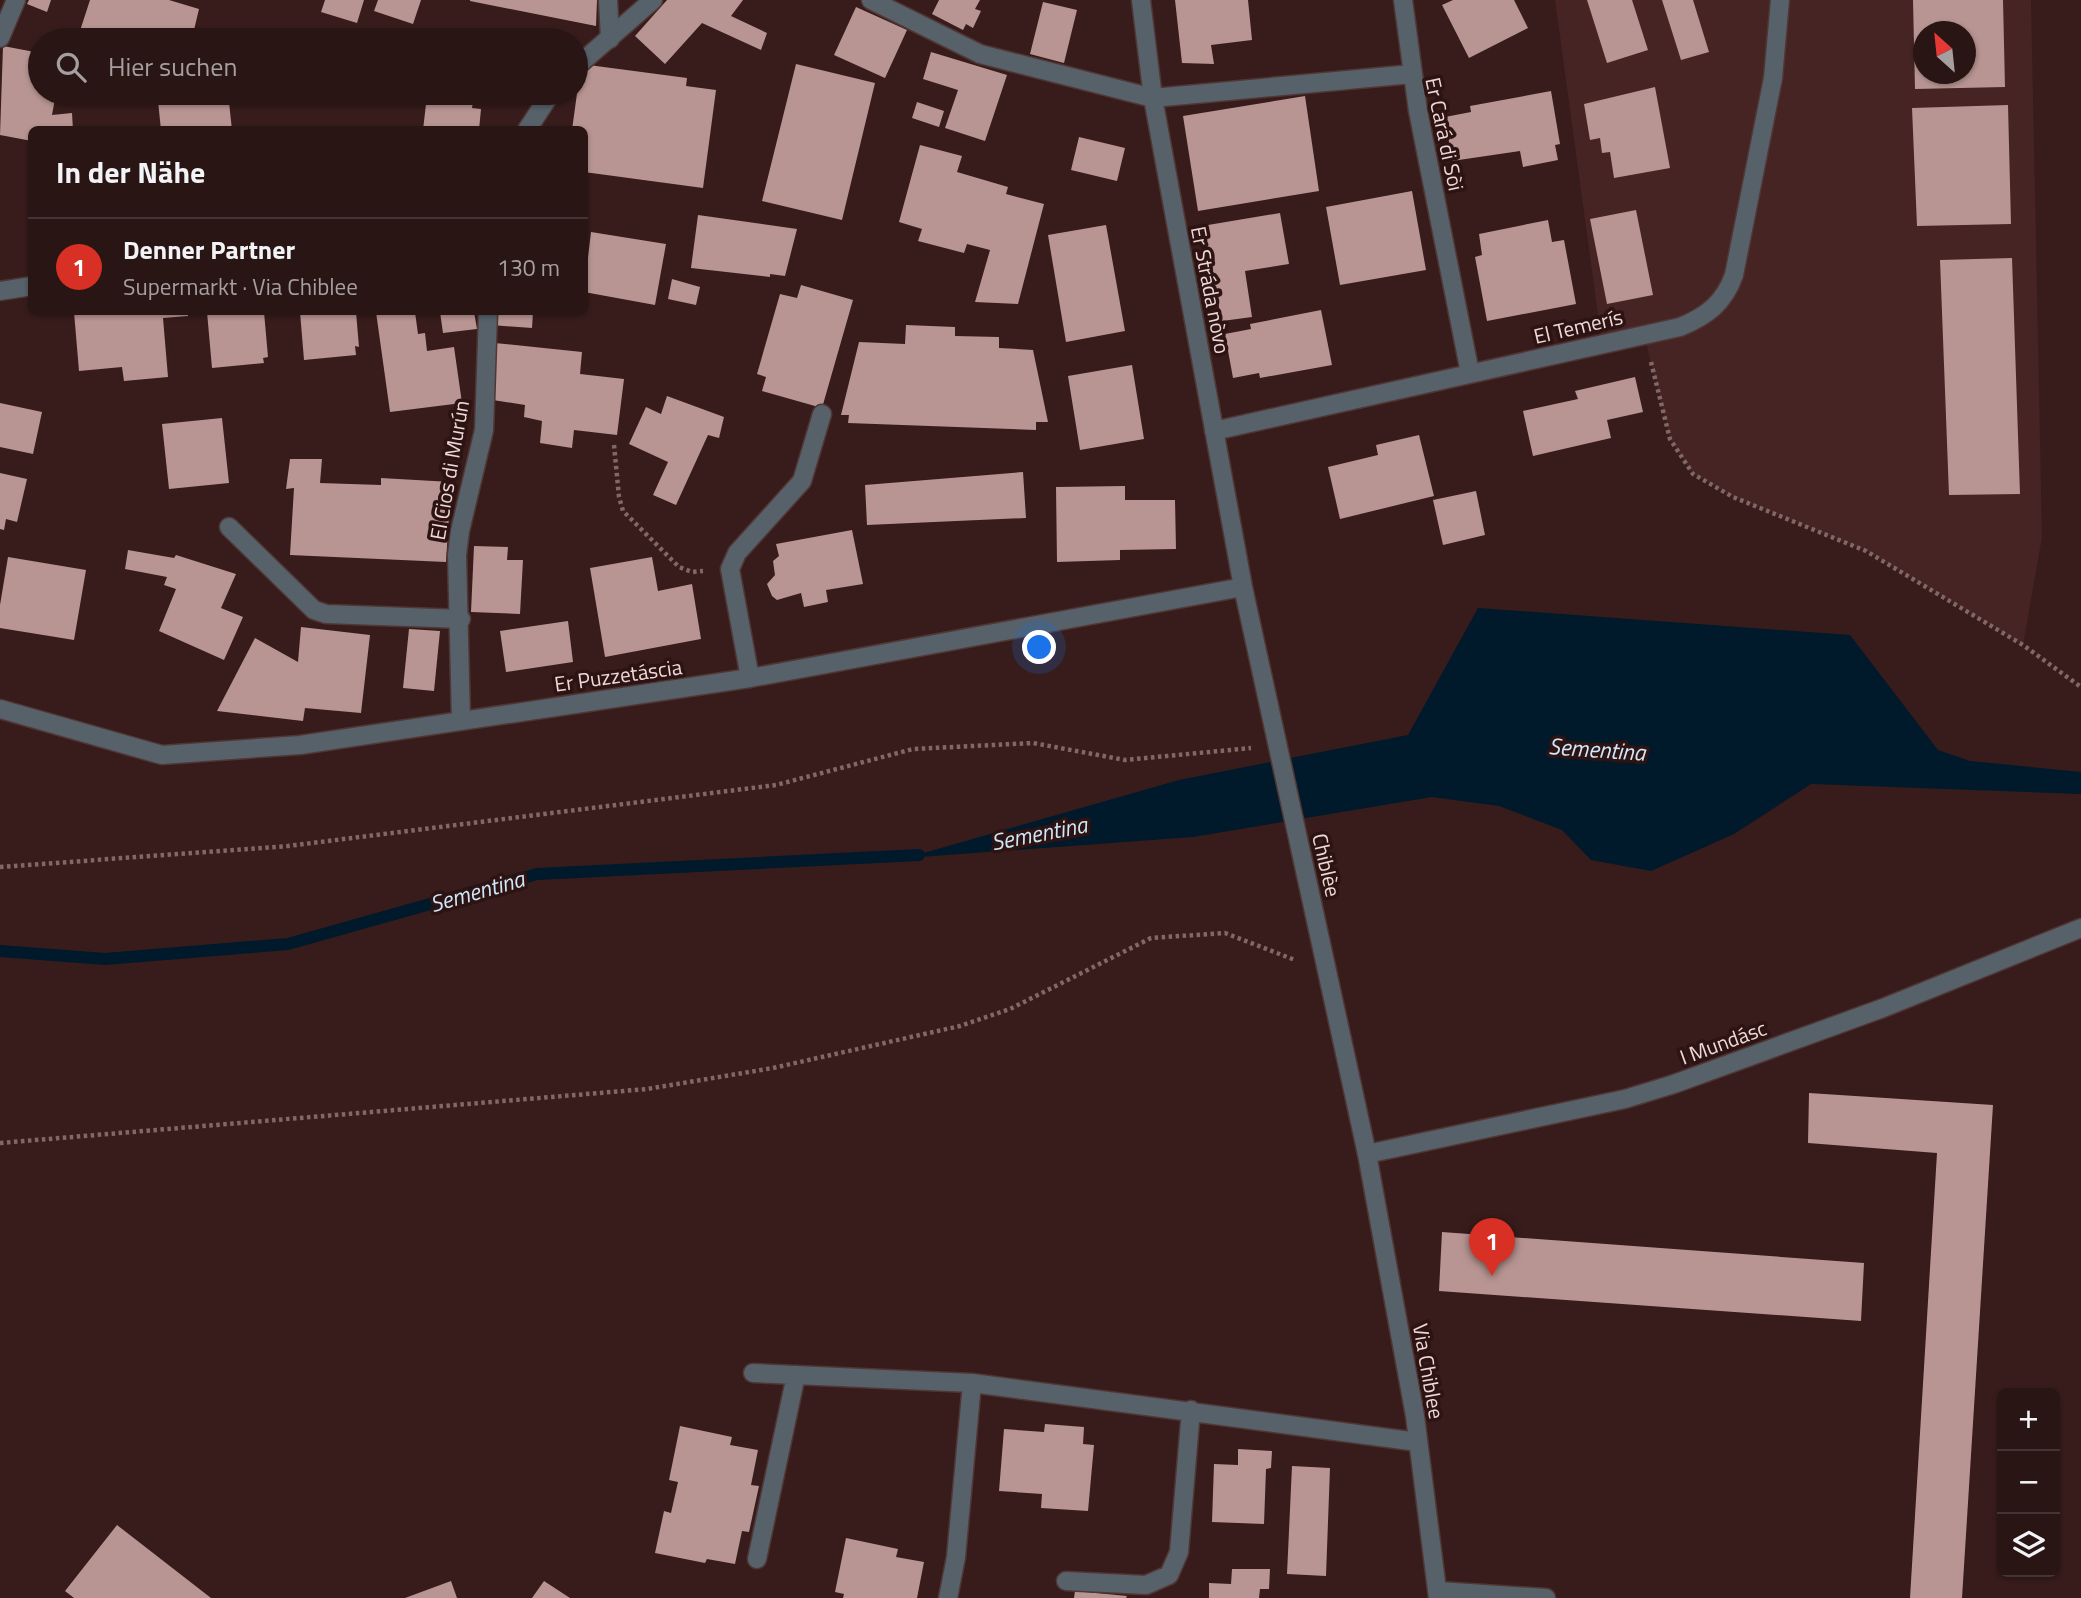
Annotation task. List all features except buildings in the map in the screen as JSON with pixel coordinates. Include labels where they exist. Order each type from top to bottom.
[{"type":"street","points":[[0,38],[16,0]]},
{"type":"street","points":[[608,0],[610,39]]},
{"type":"street","points":[[588,57],[653,0]]},
{"type":"street","name":"Er Cará di Sòi","points":[[871,0],[980,54],[1153,98],[1412,74],[1470,373]]},
{"type":"street","name":"Er Stráda nòvo","points":[[1141,0],[1153,98],[1243,587]]},
{"type":"street","points":[[1403,0],[1412,74]]},
{"type":"street","name":"El Temerís","points":[[1214,431],[1644,334],[1697,320],[1712,311],[1730,286],[1773,78],[1780,0]]},
{"type":"street","points":[[530,126],[543,105]]},
{"type":"street","points":[[0,291],[28,287]]},
{"type":"street","name":"El Cios di Murún","points":[[461,721],[461,619],[457,555],[460,531],[484,430],[488,315]]},
{"type":"street","points":[[750,678],[730,569],[737,553],[802,481],[822,414]]},
{"type":"street","points":[[229,527],[314,610],[326,614],[461,619]]},
{"type":"street","name":"Er Puzzetáscia","points":[[0,709],[162,755],[300,745],[750,678],[1243,587]]},
{"type":"street","name":"Chiblèe","points":[[1243,587],[1367,1154]]},
{"type":"street","name":"I Mundásc","points":[[1367,1154],[1625,1099],[1674,1084],[1882,1008],[2081,928]]},
{"type":"street","name":"Via Chiblee","points":[[1367,1154],[1419,1442],[1438,1595]]},
{"type":"street","points":[[753,1373],[972,1383],[1419,1442]]},
{"type":"street","points":[[757,1559],[796,1375]]},
{"type":"street","points":[[948,1598],[956,1556],[972,1383]]},
{"type":"street","points":[[1066,1581],[1146,1585],[1169,1575],[1179,1552],[1191,1410]]},
{"type":"street","points":[[1438,1595],[1546,1598]]},
{"type":"path","points":[[1644,334],[1670,439],[1693,474],[1733,497],[1866,551],[2023,645],[2081,687]]},
{"type":"path","points":[[614,445],[620,505],[630,520],[685,571],[730,569]]},
{"type":"path","points":[[0,867],[288,846],[776,785],[913,749],[1033,743],[1125,760],[1277,745]]},
{"type":"path","points":[[0,1143],[647,1089],[773,1068],[960,1026],[1010,1009],[1151,938],[1225,933],[1328,974]]},
{"type":"shaded area","points":[[1555,0],[2031,0],[2042,537],[2023,645],[1866,551],[1733,497],[1693,474],[1670,439],[1644,335],[1602,344]]},
{"type":"water","points":[[1478,608],[1850,635],[1938,750],[1970,761],[2081,772],[2081,794],[1811,784],[1734,834],[1651,871],[1591,860],[1562,830],[1499,806],[1432,797],[1193,837],[906,858],[1179,780],[1408,735]]},
{"type":"waterway","name":"Sementina","points":[[0,951],[105,959],[288,944],[537,874],[919,855]]},
{"type":"place","name":"Denner Partner","points":[[1492,1276]]}]
